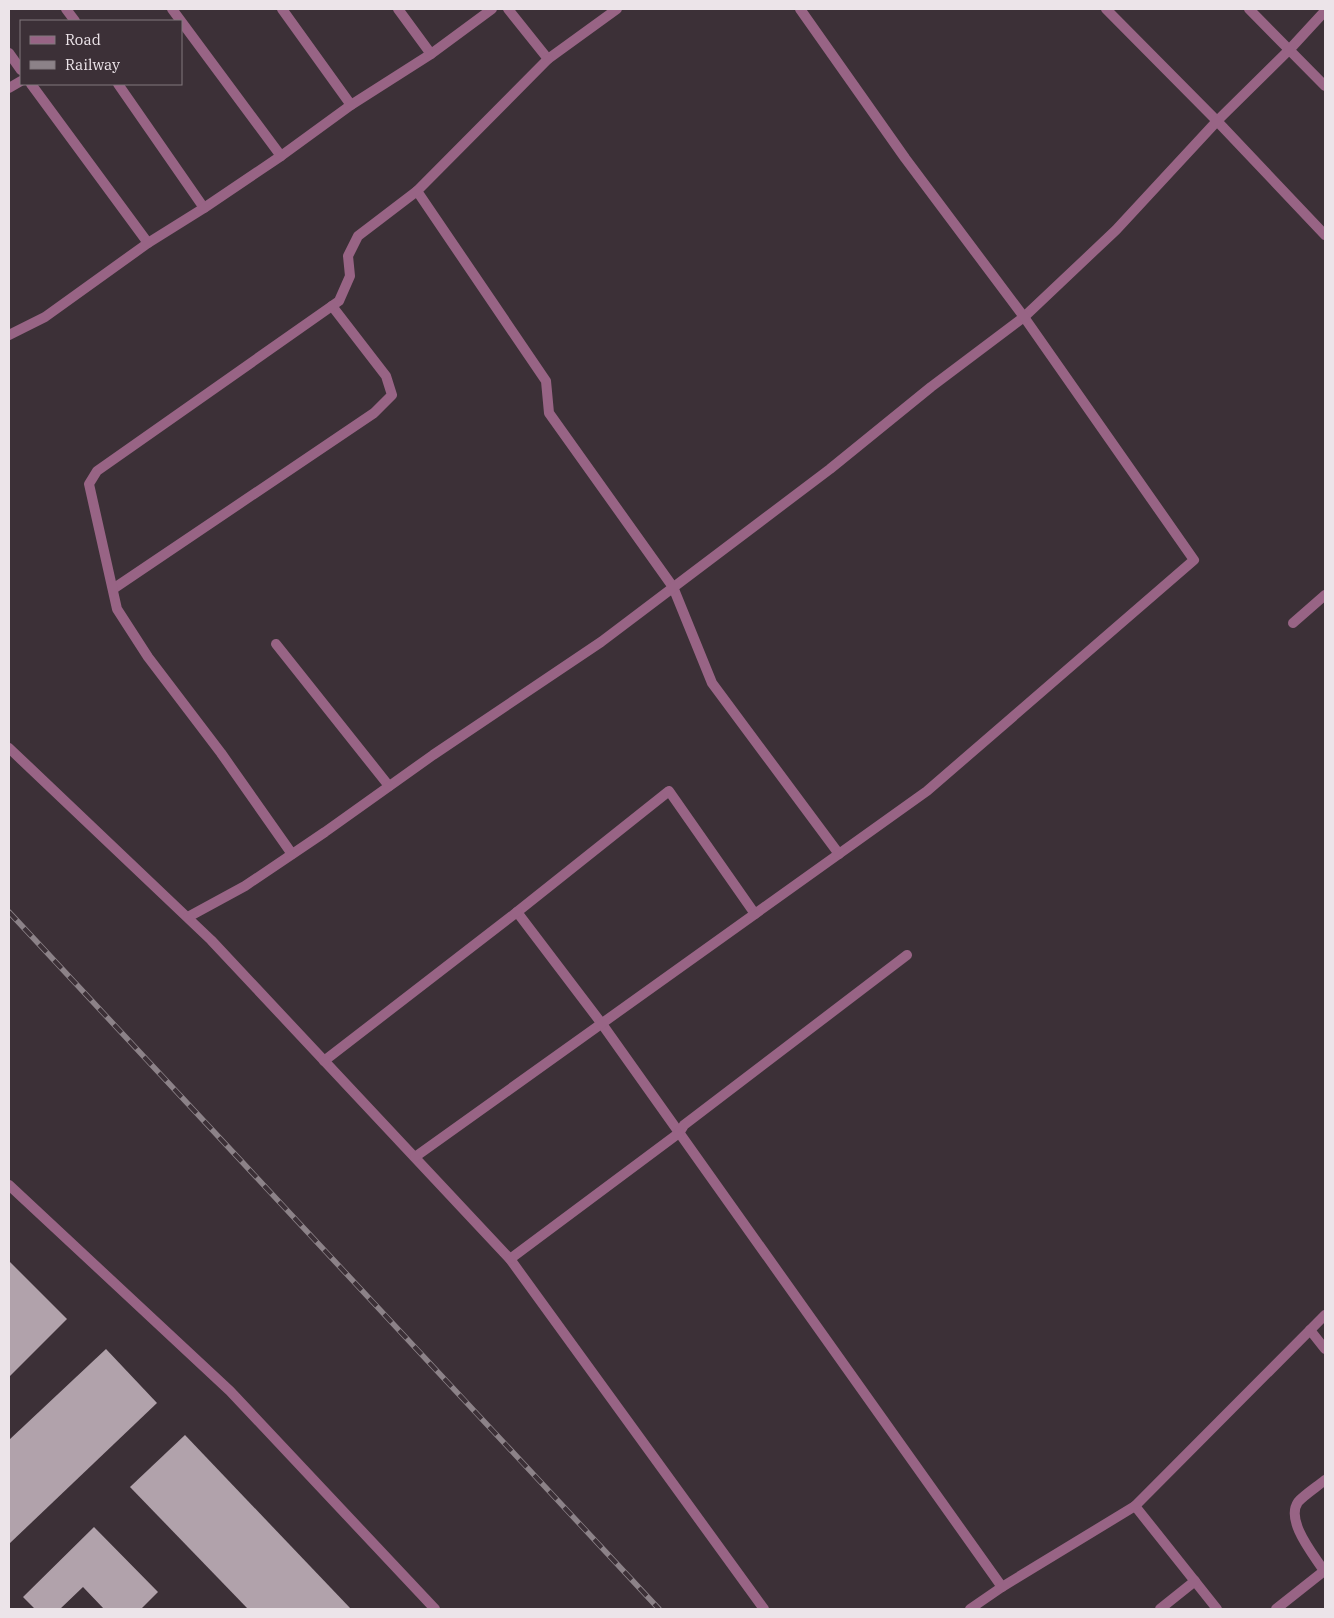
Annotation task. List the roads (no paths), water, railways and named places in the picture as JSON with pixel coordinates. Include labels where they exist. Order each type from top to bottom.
[{"type":"street","points":[[66,9],[74,20]]},
{"type":"street","points":[[172,9],[180,20]]},
{"type":"street","points":[[282,9],[351,105]]},
{"type":"street","points":[[398,9],[430,54]]},
{"type":"street","points":[[9,336],[45,317],[148,242],[204,208],[281,156],[351,105],[430,54],[492,9]]},
{"type":"street","points":[[508,9],[548,59]]},
{"type":"street","points":[[292,854],[221,753],[148,657],[117,609],[89,484],[97,471],[339,301],[350,276],[348,256],[358,236],[417,191],[548,59],[617,9]]},
{"type":"street","points":[[415,1157],[927,791],[1194,560],[1024,317],[905,158],[800,9]]},
{"type":"street","points":[[1106,9],[1218,120],[1325,235]]},
{"type":"street","points":[[1249,9],[1325,86]]},
{"type":"street","points":[[188,918],[245,886],[433,755],[601,642],[830,468],[931,387],[1024,317],[1116,230],[1218,120],[1290,49],[1325,11]]},
{"type":"street","points":[[182,22],[281,156]]},
{"type":"street","points":[[9,53],[20,69]]},
{"type":"street","points":[[9,88],[20,82]]},
{"type":"street","points":[[33,85],[148,242]]},
{"type":"street","points":[[119,85],[204,208]]},
{"type":"street","points":[[417,191],[546,381],[549,413],[673,587],[712,683],[839,854]]},
{"type":"street","points":[[113,589],[374,413],[392,395],[386,376],[332,306]]},
{"type":"street","points":[[1293,623],[1325,595]]},
{"type":"street","points":[[276,644],[389,786]]},
{"type":"street","points":[[9,748],[211,940],[510,1259],[764,1609]]},
{"type":"street","points":[[324,1061],[517,912],[669,791],[755,914]]},
{"type":"street","points":[[517,912],[602,1024],[1002,1587]]},
{"type":"street","points":[[510,1259],[679,1133],[684,1125],[908,955]]},
{"type":"street","points":[[9,1185],[230,1391],[435,1609]]},
{"type":"street","points":[[970,1609],[1002,1587],[1135,1506],[1325,1314]]},
{"type":"street","points":[[1310,1330],[1325,1349]]},
{"type":"street","points":[[1276,1609],[1324,1571],[1299,1531],[1294,1515],[1298,1502],[1325,1480]]},
{"type":"street","points":[[1135,1506],[1217,1609]]},
{"type":"street","points":[[1160,1609],[1195,1581]]},
{"type":"railway","points":[[9,912],[659,1609]]}]
